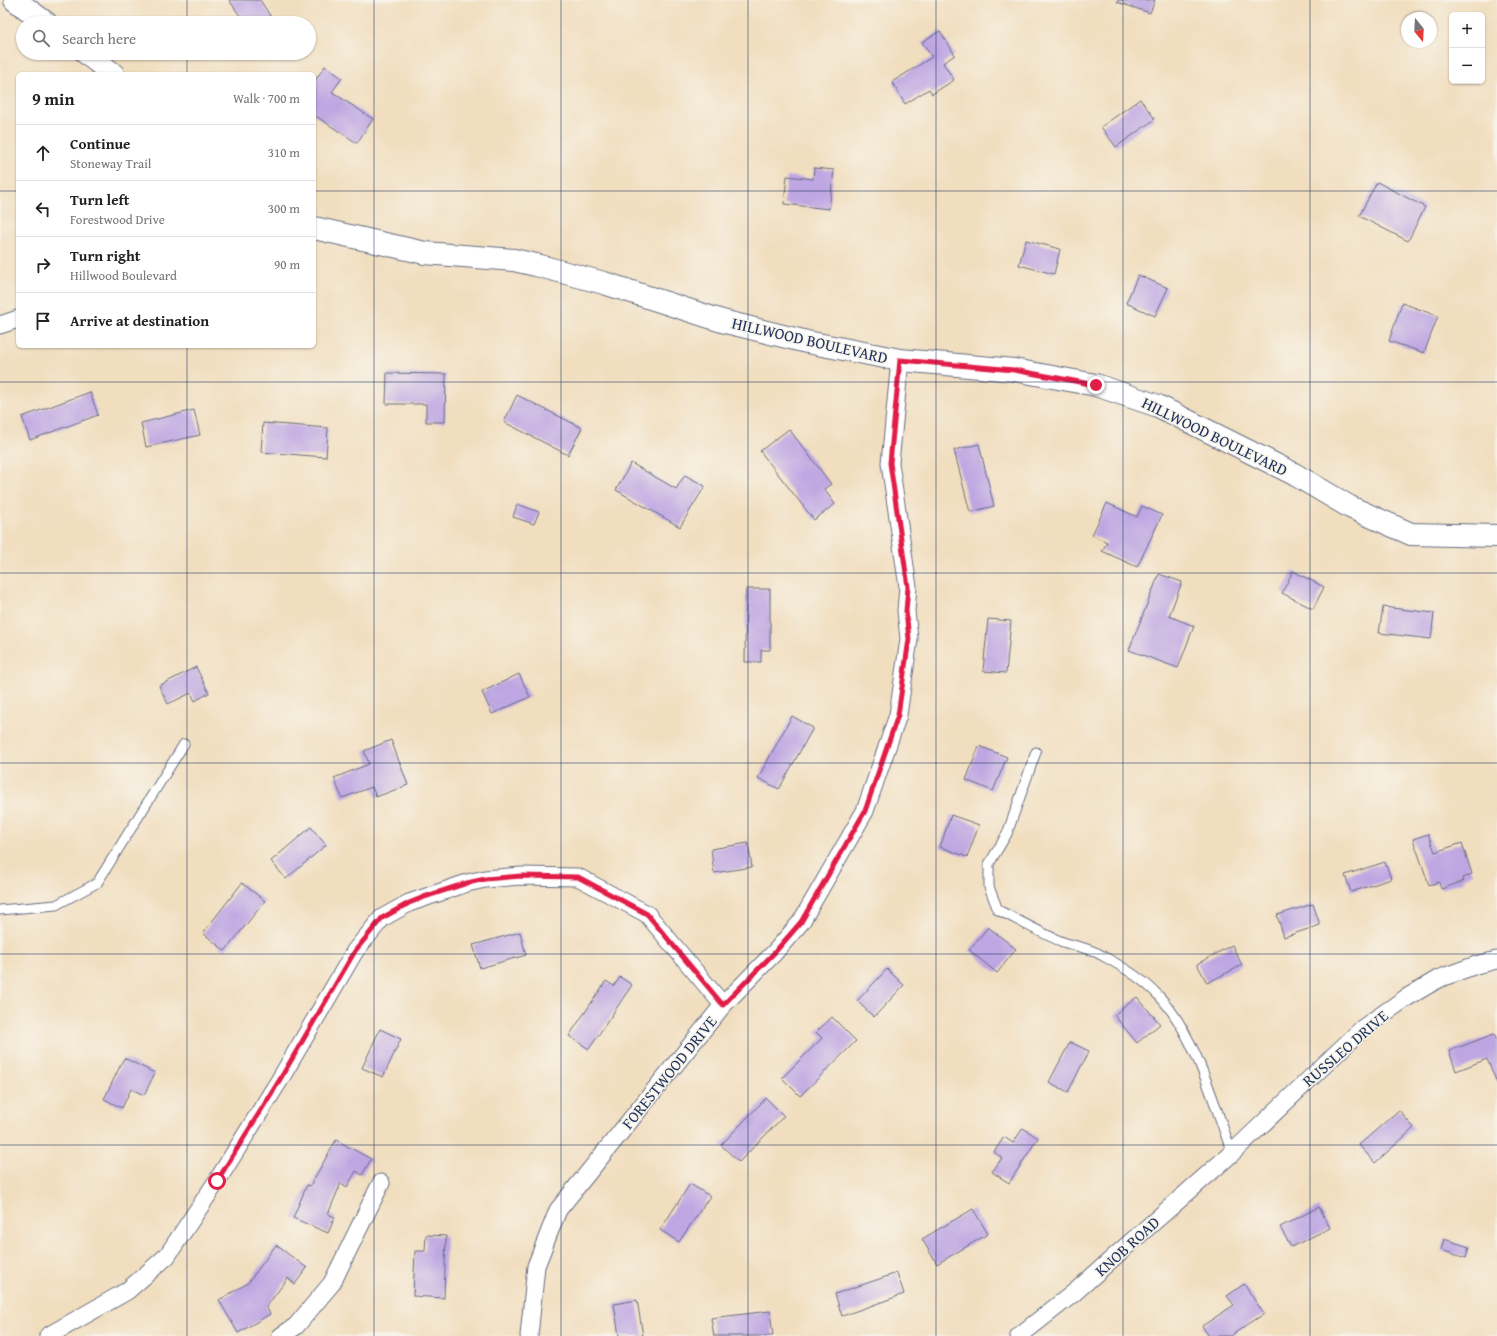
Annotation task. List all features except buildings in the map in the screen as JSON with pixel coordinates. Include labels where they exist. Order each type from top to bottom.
[{"type":"street","points":[[15,0],[37,16]]},
{"type":"street","points":[[95,60],[110,72]]},
{"type":"street","name":"HILLWOOD BOULEVARD","points":[[316,228],[425,253],[514,260],[536,265],[604,283],[738,326],[807,342],[900,360],[1014,370],[1096,385],[1158,406],[1294,474],[1350,507],[1411,534],[1497,536]]},
{"type":"street","points":[[0,325],[16,320]]},
{"type":"street","name":"FORESTWOOD DRIVE","points":[[529,1336],[536,1266],[558,1210],[723,1005],[775,952],[801,922],[865,811],[898,715],[909,639],[906,611],[908,587],[890,463],[900,360]]},
{"type":"street","points":[[48,1336],[127,1291],[167,1256],[217,1181],[279,1081],[355,951],[382,918],[409,903],[467,883],[485,879],[521,876],[578,877],[647,914],[723,1005]]},
{"type":"street","name":"RUSSLEO DRIVE","points":[[1232,1153],[1363,1028],[1406,998],[1438,979],[1476,964],[1497,960]]},
{"type":"street","name":"KNOB ROAD","points":[[1019,1336],[1075,1292],[1122,1248],[1232,1153]]},
{"type":"street","points":[[281,1336],[296,1326],[332,1283],[382,1183]]},
{"type":"lane","points":[[0,910],[56,904],[97,883],[184,744]]},
{"type":"lane","points":[[1036,752],[1007,834],[989,864],[989,887],[998,910],[1059,941],[1099,954],[1131,973],[1157,994],[1170,1008],[1196,1055],[1232,1153]]},
{"type":"route","points":[[217,1181],[279,1081],[355,951],[382,918],[409,903],[424,897],[467,883],[485,879],[521,876],[578,877],[647,914],[723,1005],[775,952],[801,922],[865,811],[898,715],[909,639],[906,611],[908,587],[890,463],[900,360],[1014,370],[1096,385]]}]
